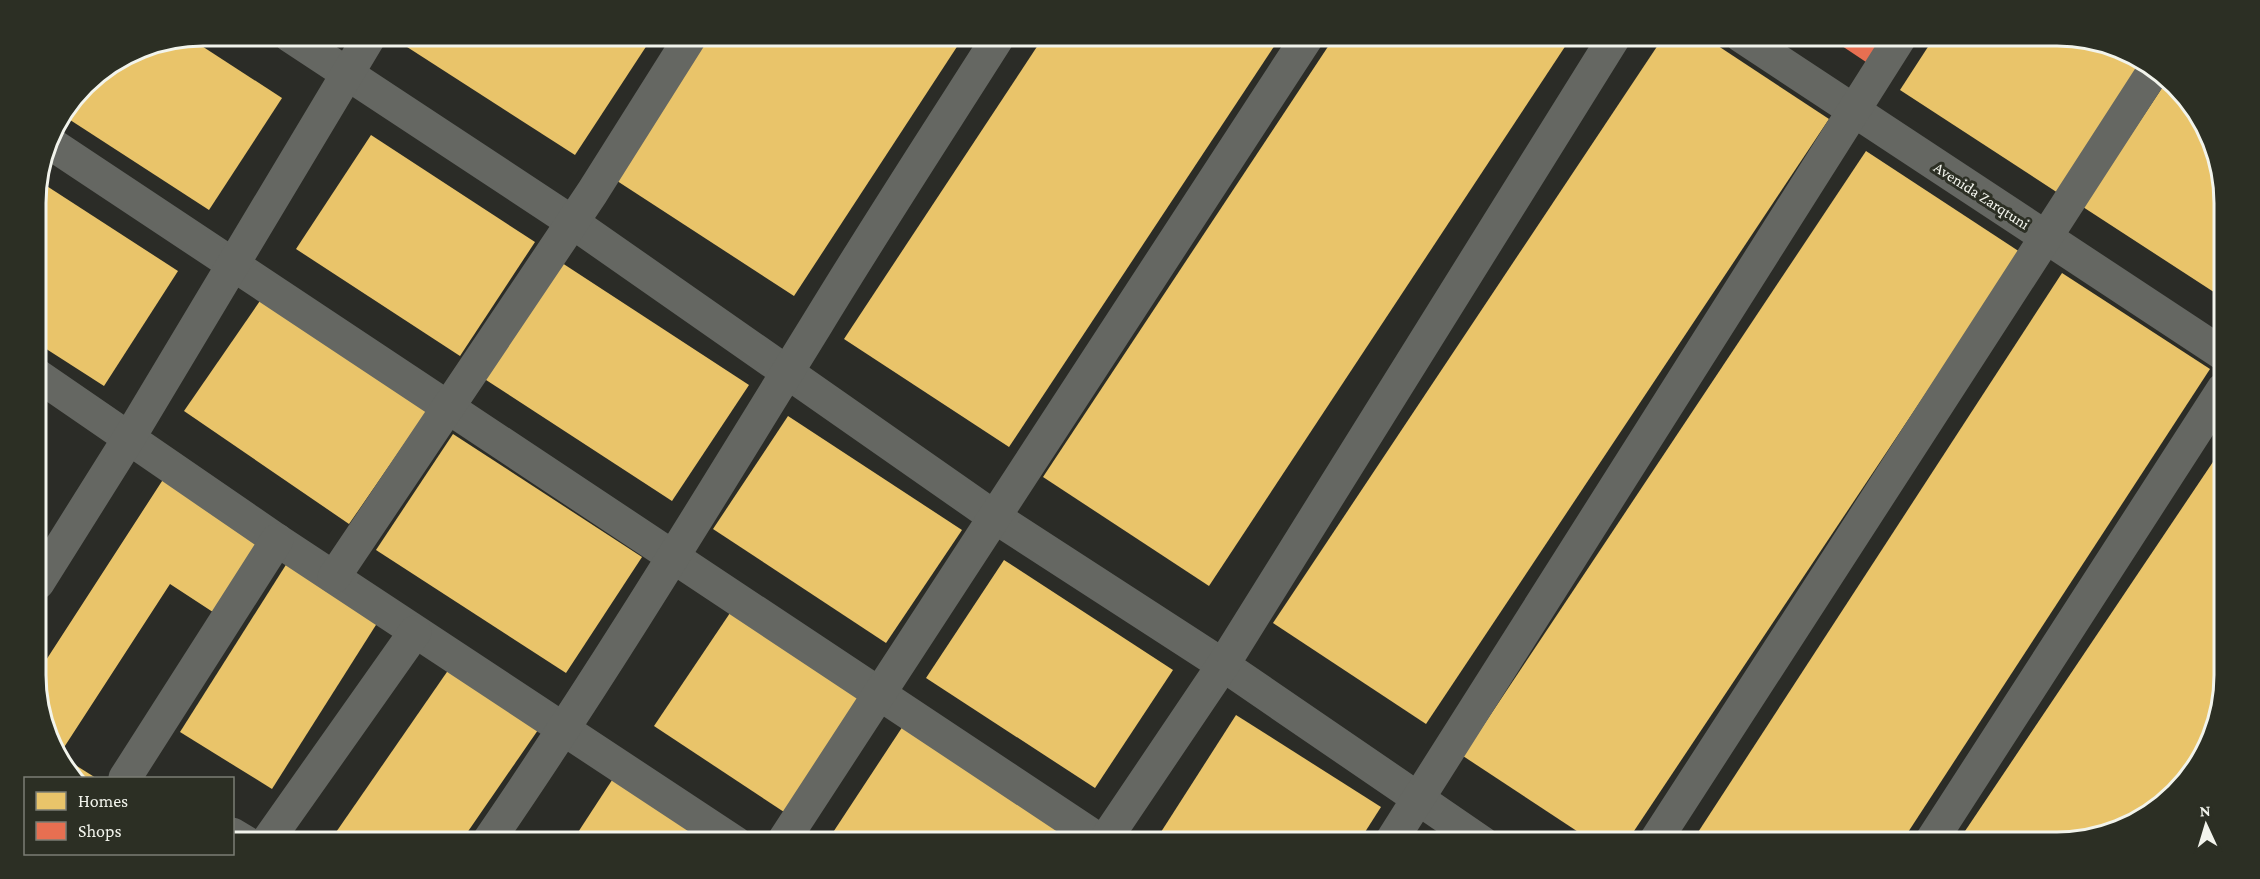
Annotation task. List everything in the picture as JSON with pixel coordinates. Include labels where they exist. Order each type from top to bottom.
[{"type":"street","points":[[789,832],[1301,46]]},
{"type":"street","points":[[1111,832],[1223,665],[1609,46]]},
{"type":"street","name":"Avenida Zarqtuni","points":[[1757,46],[2214,348]]},
{"type":"street","points":[[1397,832],[1894,46]]},
{"type":"street","points":[[308,47],[572,222],[993,516],[1223,665],[1467,832]]},
{"type":"street","points":[[46,571],[129,438],[231,264],[363,47]]},
{"type":"street","points":[[334,577],[572,222],[684,47]]},
{"type":"street","points":[[495,832],[564,731],[674,558],[992,47]]},
{"type":"street","points":[[1661,832],[2149,77]]},
{"type":"street","points":[[57,148],[1087,832]]},
{"type":"street","points":[[47,382],[277,540],[719,832]]},
{"type":"street","points":[[1937,832],[2214,403]]},
{"type":"street","points":[[134,776],[277,540]]},
{"type":"street","points":[[274,832],[415,632]]},
{"type":"building: Homes","points":[[1274,46],[1009,447],[844,339],[1037,47]]},
{"type":"building: Homes","points":[[1328,46],[1565,46],[1209,586],[1043,477]]},
{"type":"building: Homes","points":[[1657,46],[1718,46],[1829,119],[1426,724],[1273,623]]},
{"type":"building: Homes","points":[[1928,46],[2077,48],[2107,55],[2139,70],[2058,193],[1900,90]]},
{"type":"building: Homes","points":[[203,47],[282,98],[209,210],[71,120],[79,108],[108,79],[134,63],[153,55]]},
{"type":"building: Homes","points":[[407,47],[646,47],[575,155]]},
{"type":"building: Homes","points":[[697,47],[957,47],[794,296],[611,177]]},
{"type":"building: Homes","points":[[2162,88],[2181,108],[2192,125],[2202,144],[2208,163],[2214,204],[2214,292],[2083,207]]},
{"type":"building: Homes","points":[[371,135],[535,242],[460,356],[296,249]]},
{"type":"building: Homes","points":[[1866,151],[2020,252],[1633,832],[1578,832],[1463,756]]},
{"type":"building: Homes","points":[[48,187],[178,271],[104,386],[47,349]]},
{"type":"building: Homes","points":[[559,261],[749,385],[672,501],[483,378]]},
{"type":"building: Homes","points":[[2062,273],[2210,369],[1908,832],[1698,832]]},
{"type":"building: Homes","points":[[262,298],[427,411],[349,524],[184,411]]},
{"type":"building: Homes","points":[[788,416],[962,530],[886,643],[713,529]]},
{"type":"building: Homes","points":[[453,434],[642,557],[566,673],[376,550]]},
{"type":"building: Homes","points":[[2214,460],[2214,675],[2212,696],[2202,735],[2181,771],[2152,800],[2107,824],[2067,832],[1964,832]]},
{"type":"building: Homes","points":[[164,478],[269,545],[222,618],[170,584],[64,747],[50,706],[46,660]]},
{"type":"building: Homes","points":[[289,560],[381,617],[272,789],[180,732]]},
{"type":"building: Homes","points":[[1004,560],[1173,670],[1095,788],[926,678]]},
{"type":"building: Homes","points":[[730,613],[860,699],[784,812],[654,726]]},
{"type":"building: Homes","points":[[449,669],[538,730],[468,832],[336,832]]},
{"type":"building: Homes","points":[[1236,715],[1381,807],[1365,832],[1161,832]]},
{"type":"building: Homes","points":[[903,726],[1066,832],[833,832]]},
{"type":"building: Homes","points":[[74,764],[94,777],[84,777]]},
{"type":"building: Homes","points":[[616,774],[695,832],[578,832]]},
{"type":"building: Shops","points":[[1842,46],[1876,46],[1866,62]]}]
